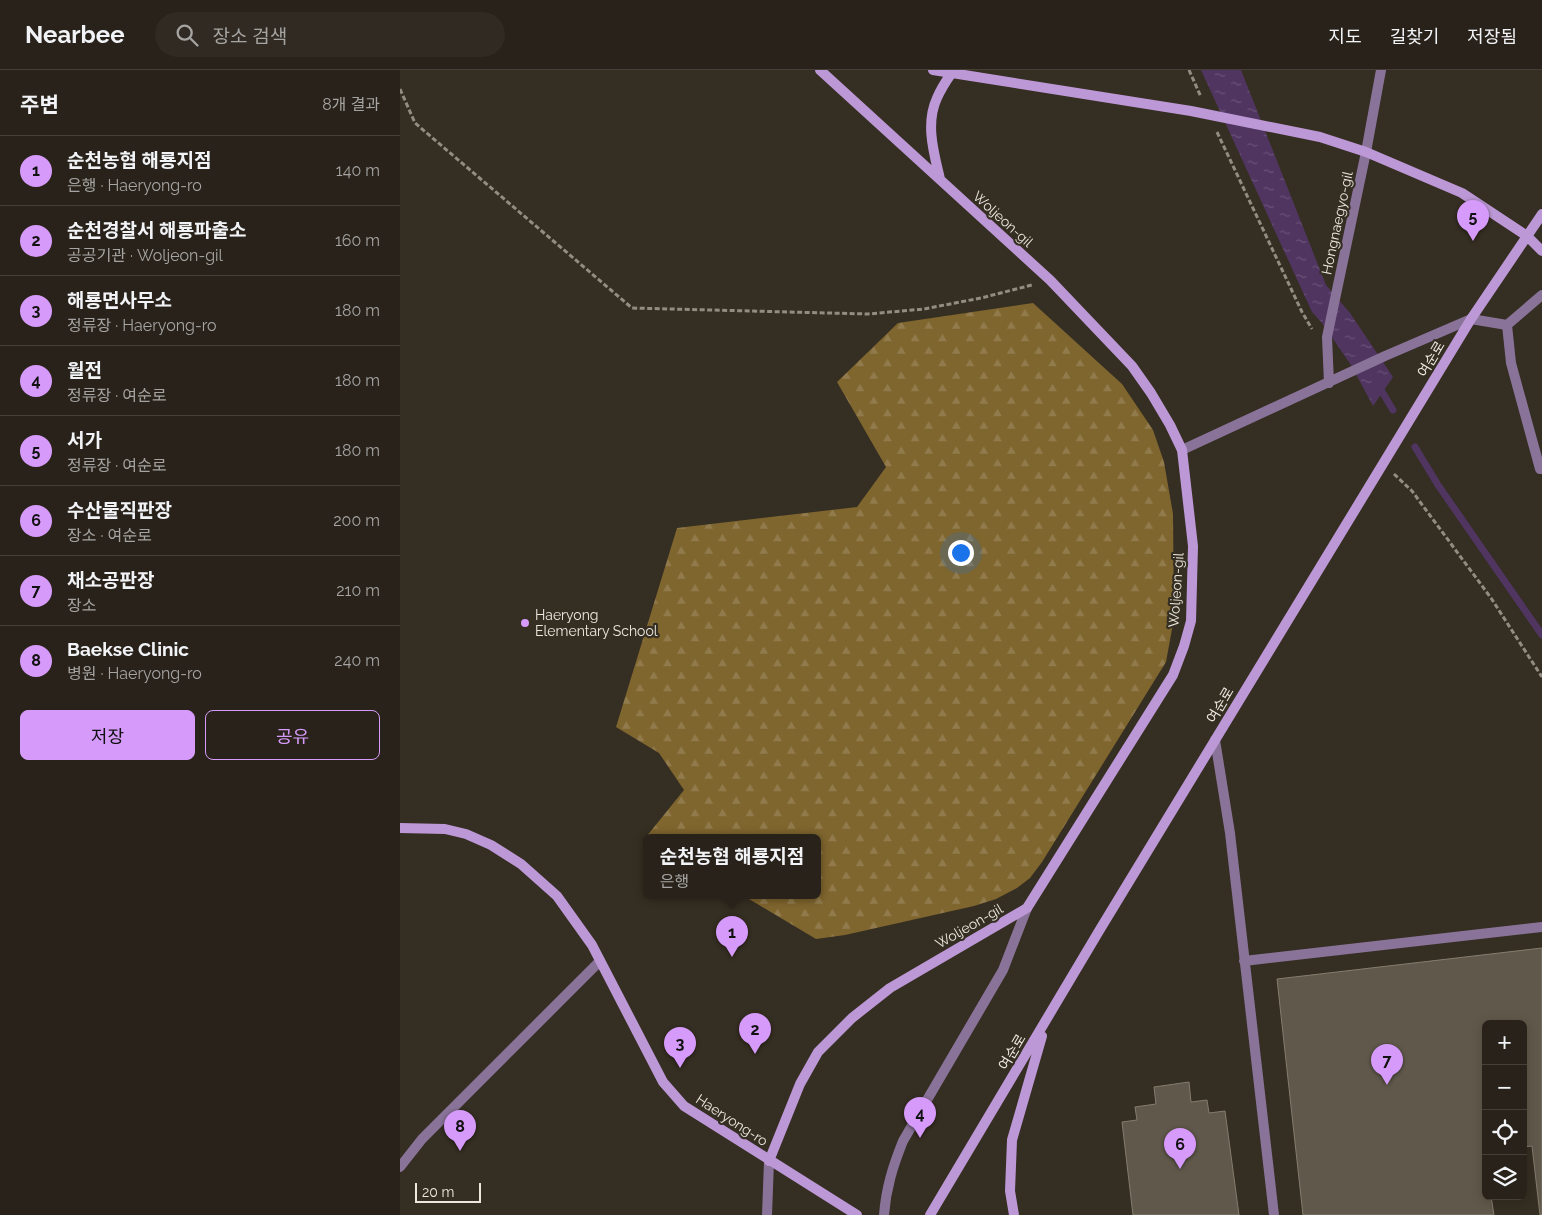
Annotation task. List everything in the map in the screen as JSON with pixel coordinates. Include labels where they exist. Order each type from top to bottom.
[{"type":"street","name":"Woljeon-gil","points":[[767,1215],[769,1160],[800,1084],[818,1052],[852,1018],[890,988],[1027,908],[1173,674],[1191,621],[1193,546],[1182,450],[1151,393],[1132,366],[1050,280],[820,70]]},
{"type":"street","points":[[934,70],[1213,115],[1320,137],[1366,152],[1462,193],[1527,236],[1542,251]]},
{"type":"street","name":"Hongnaegyo-gil","points":[[1329,383],[1327,340],[1381,70]]},
{"type":"street","points":[[940,180],[931,140],[932,117],[936,99],[951,74]]},
{"type":"street","name":"여순로","points":[[930,1215],[1104,922],[1471,318],[1542,214]]},
{"type":"street","points":[[1507,325],[1542,295]]},
{"type":"street","points":[[1182,450],[1471,318],[1507,325]]},
{"type":"street","points":[[1507,325],[1512,364],[1540,469],[1542,469]]},
{"type":"street","points":[[1215,740],[1230,833],[1274,1215]]},
{"type":"street","name":"Haeryong-ro","points":[[400,828],[433,827],[466,834],[491,845],[521,864],[557,896],[592,945],[663,1082],[684,1106],[857,1215]]},
{"type":"street","points":[[884,1215],[891,1169],[903,1141],[1002,970],[1027,908]]},
{"type":"street","points":[[1244,961],[1542,927]]},
{"type":"street","points":[[400,1166],[422,1139],[600,961]]},
{"type":"street","points":[[1014,1215],[1010,1191],[1012,1140],[1046,1020]]},
{"type":"path","points":[[1189,70],[1213,115],[1302,312],[1312,329],[1327,340]]},
{"type":"path","points":[[400,89],[415,123],[632,308],[868,314],[924,309],[981,298],[1050,280]]},
{"type":"path","points":[[1383,463],[1412,491],[1491,598],[1542,677]]},
{"type":"green space","points":[[1033,303],[1122,384],[1153,430],[1164,462],[1173,514],[1174,618],[1166,662],[1042,862],[1030,878],[1017,888],[996,899],[974,906],[845,935],[816,939],[749,899],[821,899],[821,834],[648,834],[684,790],[659,753],[616,727],[677,528],[857,507],[886,467],[837,382],[898,323]]},
{"type":"water","points":[[1201,70],[1241,70],[1326,285],[1350,313],[1393,377],[1373,406],[1351,365],[1322,323],[1312,312]]},
{"type":"building","points":[[1542,948],[1542,1215],[1540,1215],[1532,1146],[1527,1147],[1527,1020],[1482,1020],[1482,1200],[1492,1200],[1494,1215],[1303,1215],[1277,979]]},
{"type":"building","points":[[1189,1082],[1191,1102],[1207,1100],[1209,1113],[1225,1111],[1239,1215],[1133,1215],[1122,1122],[1137,1120],[1135,1107],[1156,1104],[1154,1087]]},
{"type":"waterway","points":[[1378,385],[1393,410]]},
{"type":"waterway","points":[[1415,447],[1438,485],[1542,635]]},
{"type":"place","name":"서가","points":[[1473,241]]},
{"type":"place","name":"Haeryong Elementary School","points":[[525,623]]},
{"type":"place","name":"순천농협 해룡지점","points":[[732,957]]},
{"type":"place","name":"순천경찰서 해룡파출소","points":[[755,1054]]},
{"type":"place","name":"해룡면사무소","points":[[680,1068]]},
{"type":"place","name":"채소공판장","points":[[1387,1085]]},
{"type":"place","name":"월전","points":[[920,1138]]},
{"type":"place","name":"Baekse Clinic","points":[[460,1151]]},
{"type":"place","name":"수산물직판장","points":[[1180,1169]]}]
